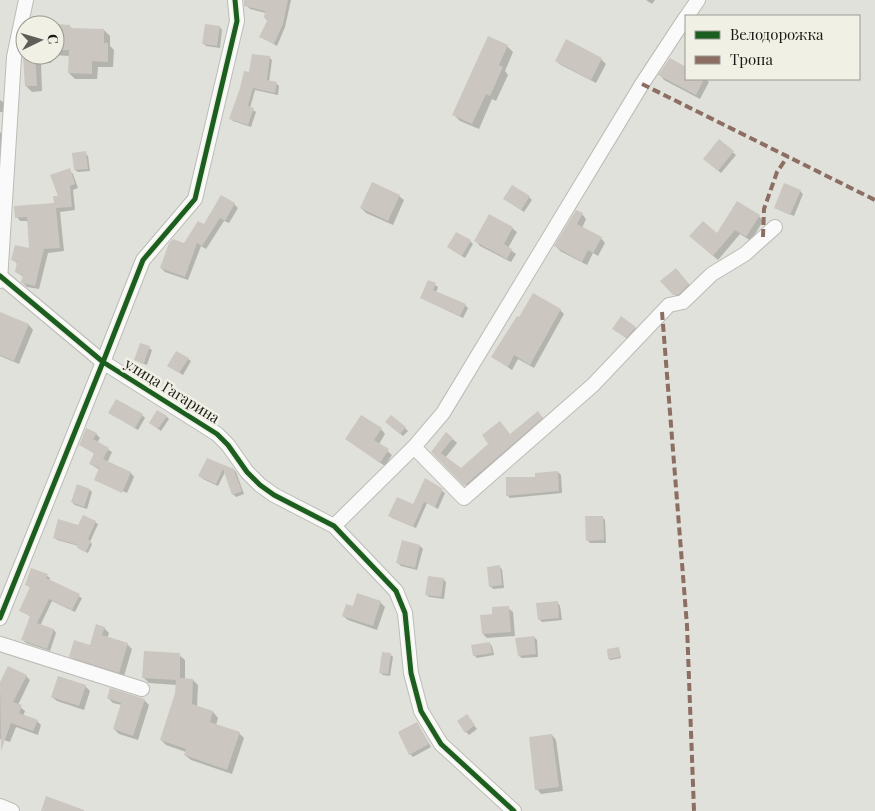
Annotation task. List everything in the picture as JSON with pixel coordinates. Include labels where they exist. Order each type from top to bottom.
[{"type":"street","points":[[0,278],[14,57],[26,0]]},
{"type":"street","points":[[0,618],[143,260],[195,199],[237,21],[235,0]]},
{"type":"street","points":[[688,15],[698,0]]},
{"type":"street","points":[[334,526],[414,447],[443,413],[642,84],[685,20]]},
{"type":"street","points":[[414,447],[464,498],[594,385],[669,305],[683,302],[712,274],[746,254],[775,227]]},
{"type":"street","name":"улица Гагарина","points":[[0,278],[103,362],[217,434],[233,451],[247,472],[274,495],[334,526],[396,591],[405,614],[411,672],[421,710],[440,744],[514,811]]},
{"type":"street","points":[[0,644],[142,689]]},
{"type":"street","points":[[0,806],[12,811]]},
{"type":"building","points":[[244,0],[288,0],[283,24],[274,44],[259,37],[268,19],[264,18],[265,11],[244,6]]},
{"type":"building","points":[[205,24],[220,26],[217,46],[202,44]]},
{"type":"building","points":[[65,25],[70,25],[70,28],[104,29],[104,43],[108,43],[108,62],[92,61],[92,74],[68,73],[69,50],[65,50]]},
{"type":"building","points":[[488,36],[508,45],[499,65],[503,67],[490,96],[486,94],[472,124],[452,115]]},
{"type":"building","points":[[566,39],[602,58],[591,80],[555,61]]},
{"type":"building","points":[[252,54],[270,56],[267,80],[277,82],[275,93],[253,88],[248,106],[254,108],[248,125],[229,119],[244,71],[249,72]]},
{"type":"building","points":[[670,58],[685,66],[685,80],[704,80],[696,95],[658,75]]},
{"type":"building","points":[[24,65],[36,65],[37,86],[25,86]]},
{"type":"building","points":[[719,139],[734,151],[718,171],[703,159]]},
{"type":"building","points":[[86,151],[88,169],[74,170],[72,153]]},
{"type":"building","points":[[70,168],[75,184],[70,186],[72,207],[56,208],[60,248],[44,249],[35,286],[22,283],[23,275],[15,272],[17,262],[11,260],[15,245],[29,248],[27,217],[15,218],[14,206],[54,203],[53,196],[58,196],[50,175]]},
{"type":"building","points":[[372,182],[400,195],[388,221],[360,208]]},
{"type":"building","points":[[784,183],[801,190],[790,215],[774,208]]},
{"type":"building","points":[[512,185],[530,196],[521,210],[503,199]]},
{"type":"building","points":[[221,195],[235,203],[225,221],[220,218],[202,246],[197,243],[185,277],[160,268],[169,243],[173,239],[184,243],[198,221],[204,224]]},
{"type":"building","points":[[737,201],[760,215],[746,237],[735,230],[713,256],[689,236],[703,221],[717,233]]},
{"type":"building","points":[[576,210],[583,213],[577,224],[602,237],[593,253],[588,250],[582,262],[554,246]]},
{"type":"building","points":[[489,214],[513,227],[504,244],[512,249],[507,259],[474,241]]},
{"type":"building","points":[[456,232],[471,240],[462,256],[447,247]]},
{"type":"building","points":[[676,268],[689,284],[679,294],[673,295],[660,281]]},
{"type":"building","points":[[428,280],[436,283],[433,290],[466,304],[460,316],[420,298]]},
{"type":"building","points":[[533,293],[561,309],[530,365],[514,355],[508,367],[491,357]]},
{"type":"building","points":[[0,312],[29,324],[14,361],[0,355]]},
{"type":"building","points":[[621,316],[636,327],[626,338],[612,329]]},
{"type":"building","points":[[140,343],[150,346],[144,363],[134,360]]},
{"type":"building","points":[[176,351],[189,358],[179,373],[167,366]]},
{"type":"building","points":[[116,399],[143,414],[135,428],[108,413]]},
{"type":"building","points":[[157,410],[167,416],[158,429],[149,423]]},
{"type":"building","points":[[538,411],[543,418],[464,486],[431,452],[446,432],[453,438],[441,453],[461,468],[488,444],[482,435],[500,421],[510,434]]},
{"type":"building","points":[[361,415],[382,428],[374,440],[389,449],[380,463],[345,439]]},
{"type":"building","points":[[391,415],[406,427],[400,434],[385,422]]},
{"type":"building","points":[[86,428],[97,433],[93,439],[109,448],[103,459],[131,472],[122,493],[94,480],[99,468],[89,464],[94,453],[79,445]]},
{"type":"building","points":[[207,458],[233,468],[242,491],[232,495],[223,469],[216,484],[198,476]]},
{"type":"building","points":[[558,471],[559,491],[506,496],[506,477],[535,477],[535,473]]},
{"type":"building","points":[[425,478],[443,489],[435,507],[424,502],[413,527],[388,516],[397,497],[413,504]]},
{"type":"building","points":[[77,484],[90,489],[84,507],[71,502]]},
{"type":"building","points":[[83,515],[96,521],[88,539],[91,541],[86,552],[77,548],[78,545],[53,538],[58,519],[78,525]]},
{"type":"building","points":[[585,516],[603,516],[604,540],[586,541]]},
{"type":"building","points":[[402,540],[420,545],[415,568],[396,563]]},
{"type":"building","points":[[500,565],[502,585],[489,587],[487,567]]},
{"type":"building","points":[[31,568],[48,574],[46,578],[80,594],[72,610],[49,599],[37,623],[54,629],[47,649],[21,640],[30,616],[19,611],[30,587],[25,585]]},
{"type":"building","points":[[428,576],[444,578],[441,597],[425,595]]},
{"type":"building","points":[[357,593],[381,601],[373,626],[342,616],[346,604],[353,606]]},
{"type":"building","points":[[558,601],[559,618],[538,620],[536,603]]},
{"type":"building","points":[[509,606],[511,632],[482,634],[480,615],[492,614],[492,607]]},
{"type":"building","points":[[96,624],[105,627],[102,635],[128,643],[119,673],[69,657],[74,640],[90,645]]},
{"type":"building","points":[[534,636],[536,654],[518,656],[515,638]]},
{"type":"building","points":[[490,642],[492,653],[473,656],[471,645]]},
{"type":"building","points":[[619,647],[620,657],[608,659],[607,649]]},
{"type":"building","points":[[144,651],[180,653],[180,678],[193,679],[192,704],[213,711],[210,722],[240,732],[227,770],[184,755],[186,749],[160,740],[175,693],[176,680],[142,678]]},
{"type":"building","points":[[382,652],[391,653],[388,674],[379,673]]},
{"type":"building","points":[[8,666],[27,675],[13,702],[22,705],[19,713],[38,720],[33,731],[11,723],[1,751],[0,682]]},
{"type":"building","points":[[58,676],[86,685],[79,706],[51,697]]},
{"type":"building","points":[[110,688],[145,699],[133,736],[113,729],[121,703],[107,698]]},
{"type":"building","points":[[467,714],[475,725],[465,733],[457,721]]},
{"type":"building","points":[[417,722],[429,744],[409,755],[398,732]]},
{"type":"building","points":[[552,734],[559,787],[535,790],[529,737]]},
{"type":"building","points":[[46,796],[84,810],[84,811],[41,811]]},
{"type":"marked path","points":[[642,84],[875,200]]},
{"type":"marked path","points":[[763,237],[764,209],[777,172],[788,156]]},
{"type":"marked path","points":[[662,312],[687,626],[694,811]]},
{"type":"cycle path","points":[[0,618],[143,260],[195,199],[237,21],[235,0]]},
{"type":"cycle path","points":[[0,276],[103,362],[217,434],[228,445],[247,472],[260,485],[274,495],[334,526],[396,591],[405,613],[411,673],[421,711],[441,744],[514,811]]}]
